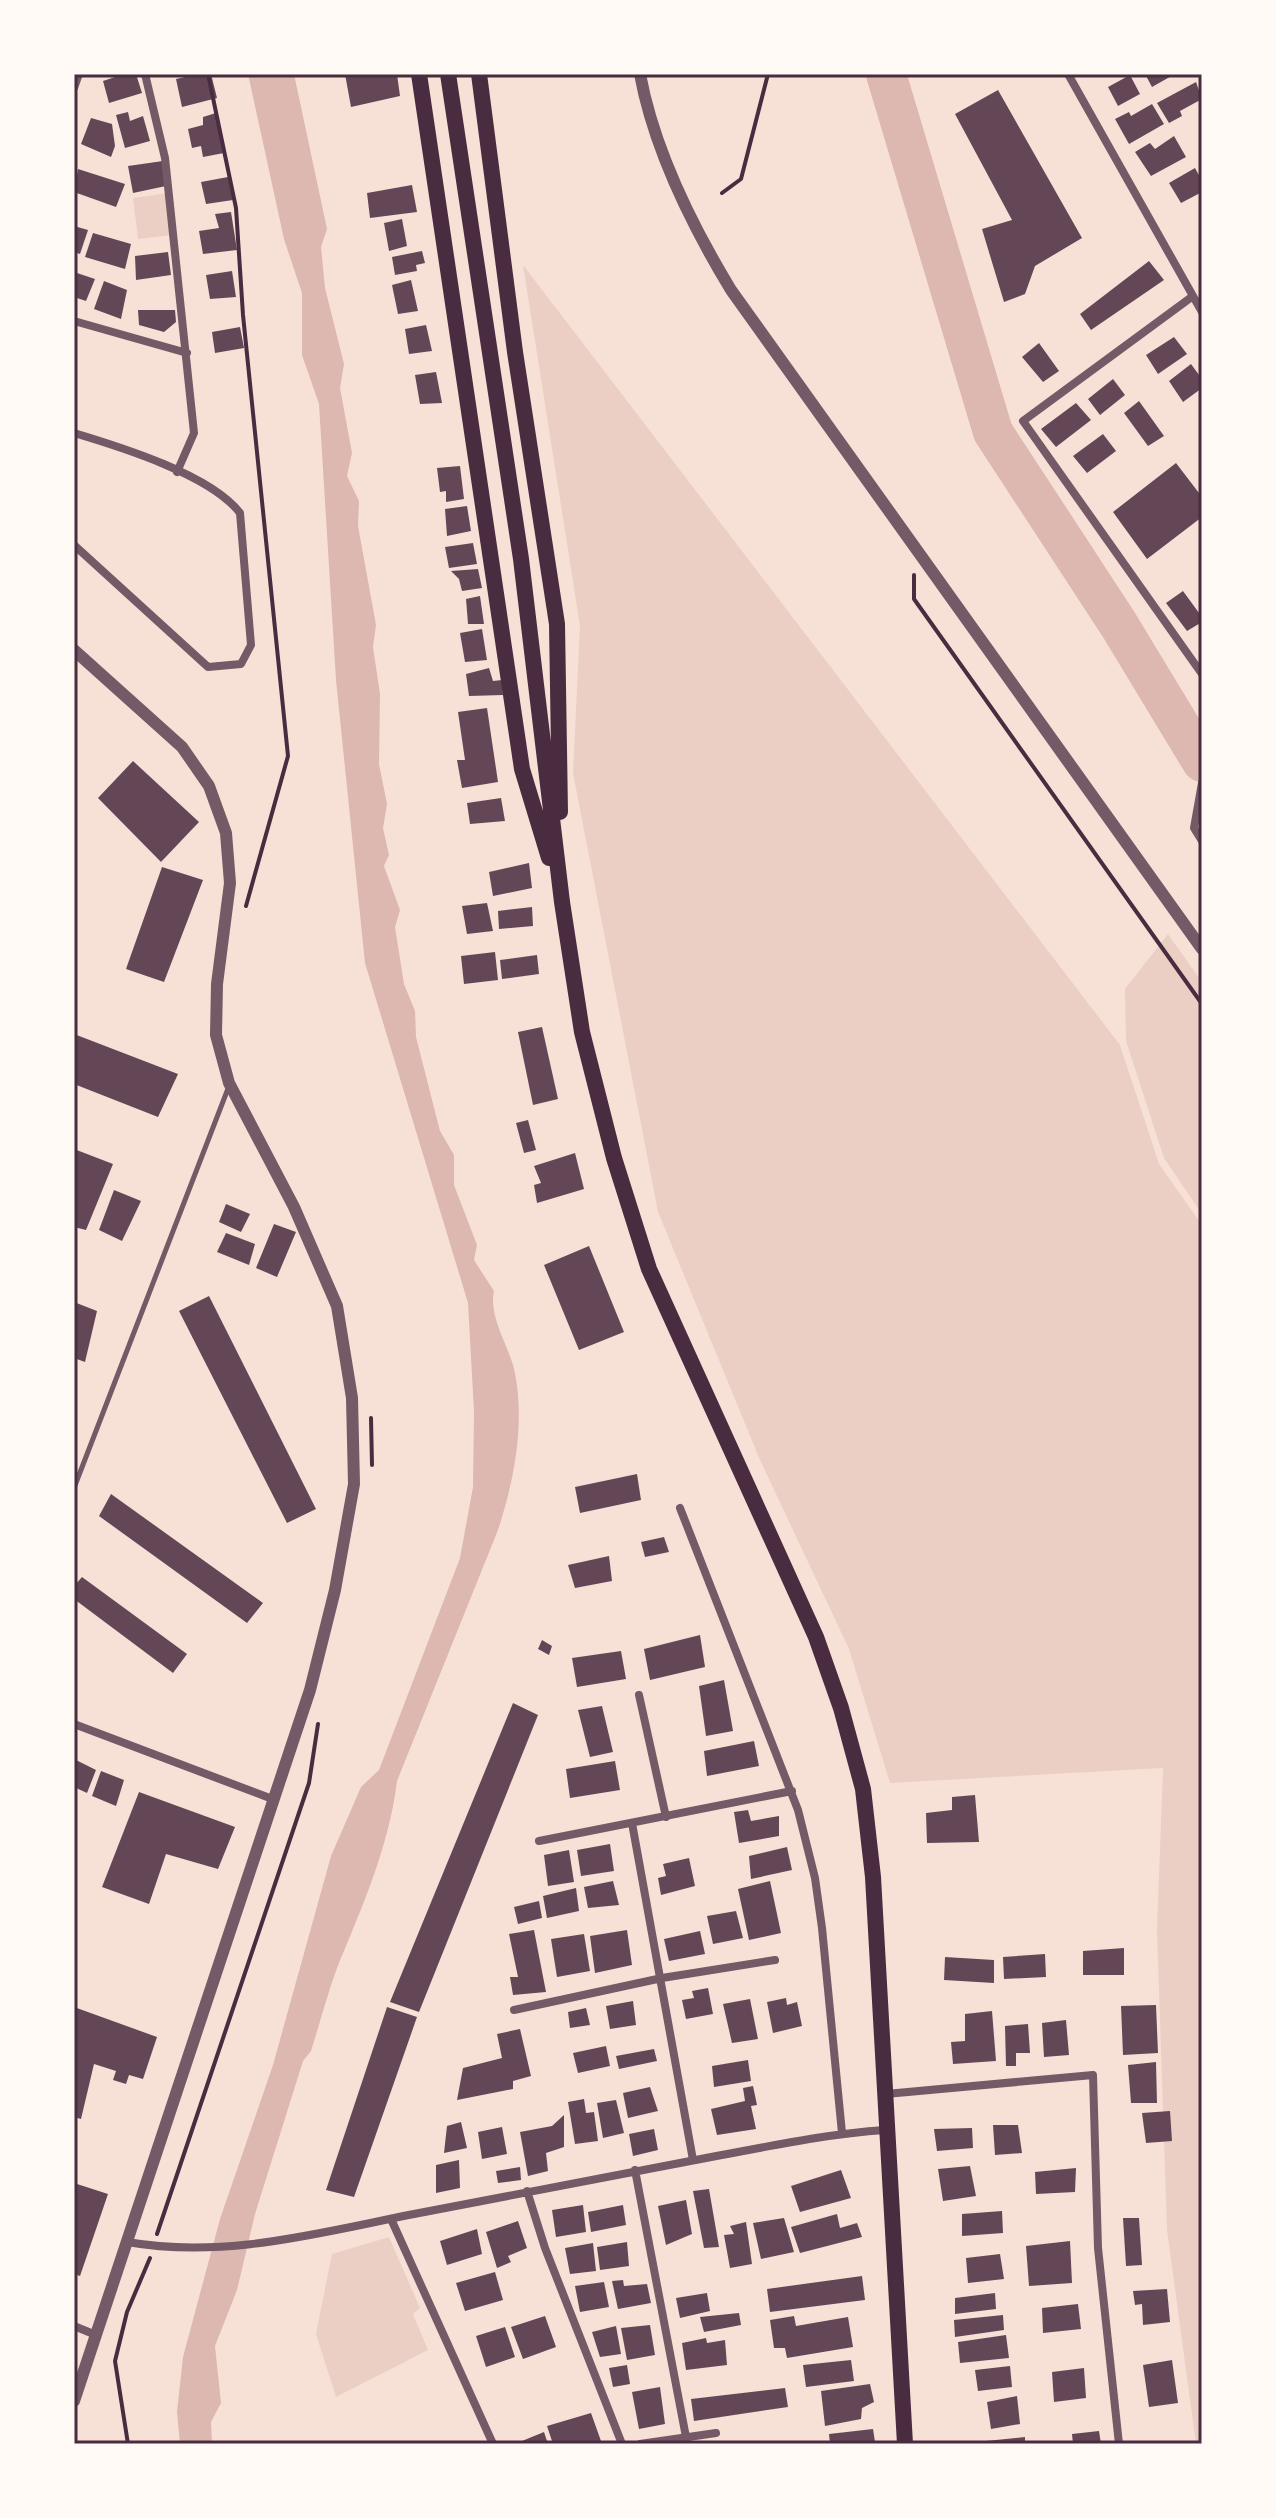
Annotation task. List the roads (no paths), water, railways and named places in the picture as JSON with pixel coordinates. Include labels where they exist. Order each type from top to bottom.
[{"type":"highway","points":[[419,74],[522,769],[562,902]]},
{"type":"highway","points":[[448,74],[521,559],[562,902],[582,1032],[614,1158],[649,1269],[816,1637],[841,1708],[863,1789],[886,2094],[885,2130],[905,2444]]},
{"type":"highway","points":[[479,74],[515,352],[557,624],[562,902]]},
{"type":"street","points":[[74,88],[79,74]]},
{"type":"street","points":[[145,74],[165,158],[194,433],[177,472]]},
{"type":"street","points":[[640,74],[668,164],[695,230],[731,290],[1202,949]]},
{"type":"street","points":[[1068,74],[1202,312]]},
{"type":"street","points":[[1193,296],[1023,421],[1202,674]]},
{"type":"street","points":[[74,321],[187,353]]},
{"type":"street","points":[[74,433],[177,472],[227,496],[240,513],[251,645],[241,664],[208,667],[74,545]]},
{"type":"street","points":[[74,650],[182,747],[209,786],[222,821],[230,883],[217,984],[216,1035],[229,1083],[294,1207],[337,1306],[352,1398],[354,1484],[335,1590],[310,1690],[74,2401]]},
{"type":"street","points":[[1200,786],[1194,828],[1202,841]]},
{"type":"street","points":[[680,1508],[792,1791],[815,1878],[842,2133]]},
{"type":"street","points":[[639,1695],[666,1817]]},
{"type":"street","points":[[74,1724],[275,1800]]},
{"type":"street","points":[[539,1841],[792,1791]]},
{"type":"street","points":[[632,1823],[693,2160]]},
{"type":"street","points":[[514,2010],[662,1978],[775,1960]]},
{"type":"street","points":[[886,2094],[1093,2075],[1098,2248],[1119,2444]]},
{"type":"street","points":[[127,2242],[164,2249],[242,2247],[300,2239],[635,2170],[842,2133],[885,2130]]},
{"type":"street","points":[[635,2170],[686,2437]]},
{"type":"street","points":[[527,2191],[545,2248],[622,2444]]},
{"type":"street","points":[[391,2219],[493,2444]]},
{"type":"street","points":[[74,2326],[96,2335]]},
{"type":"street","points":[[640,2444],[716,2433]]},
{"type":"lane","points":[[74,1488],[229,1083]]},
{"type":"waterway","points":[[886,74],[993,432],[1119,625],[1202,762]]}]
